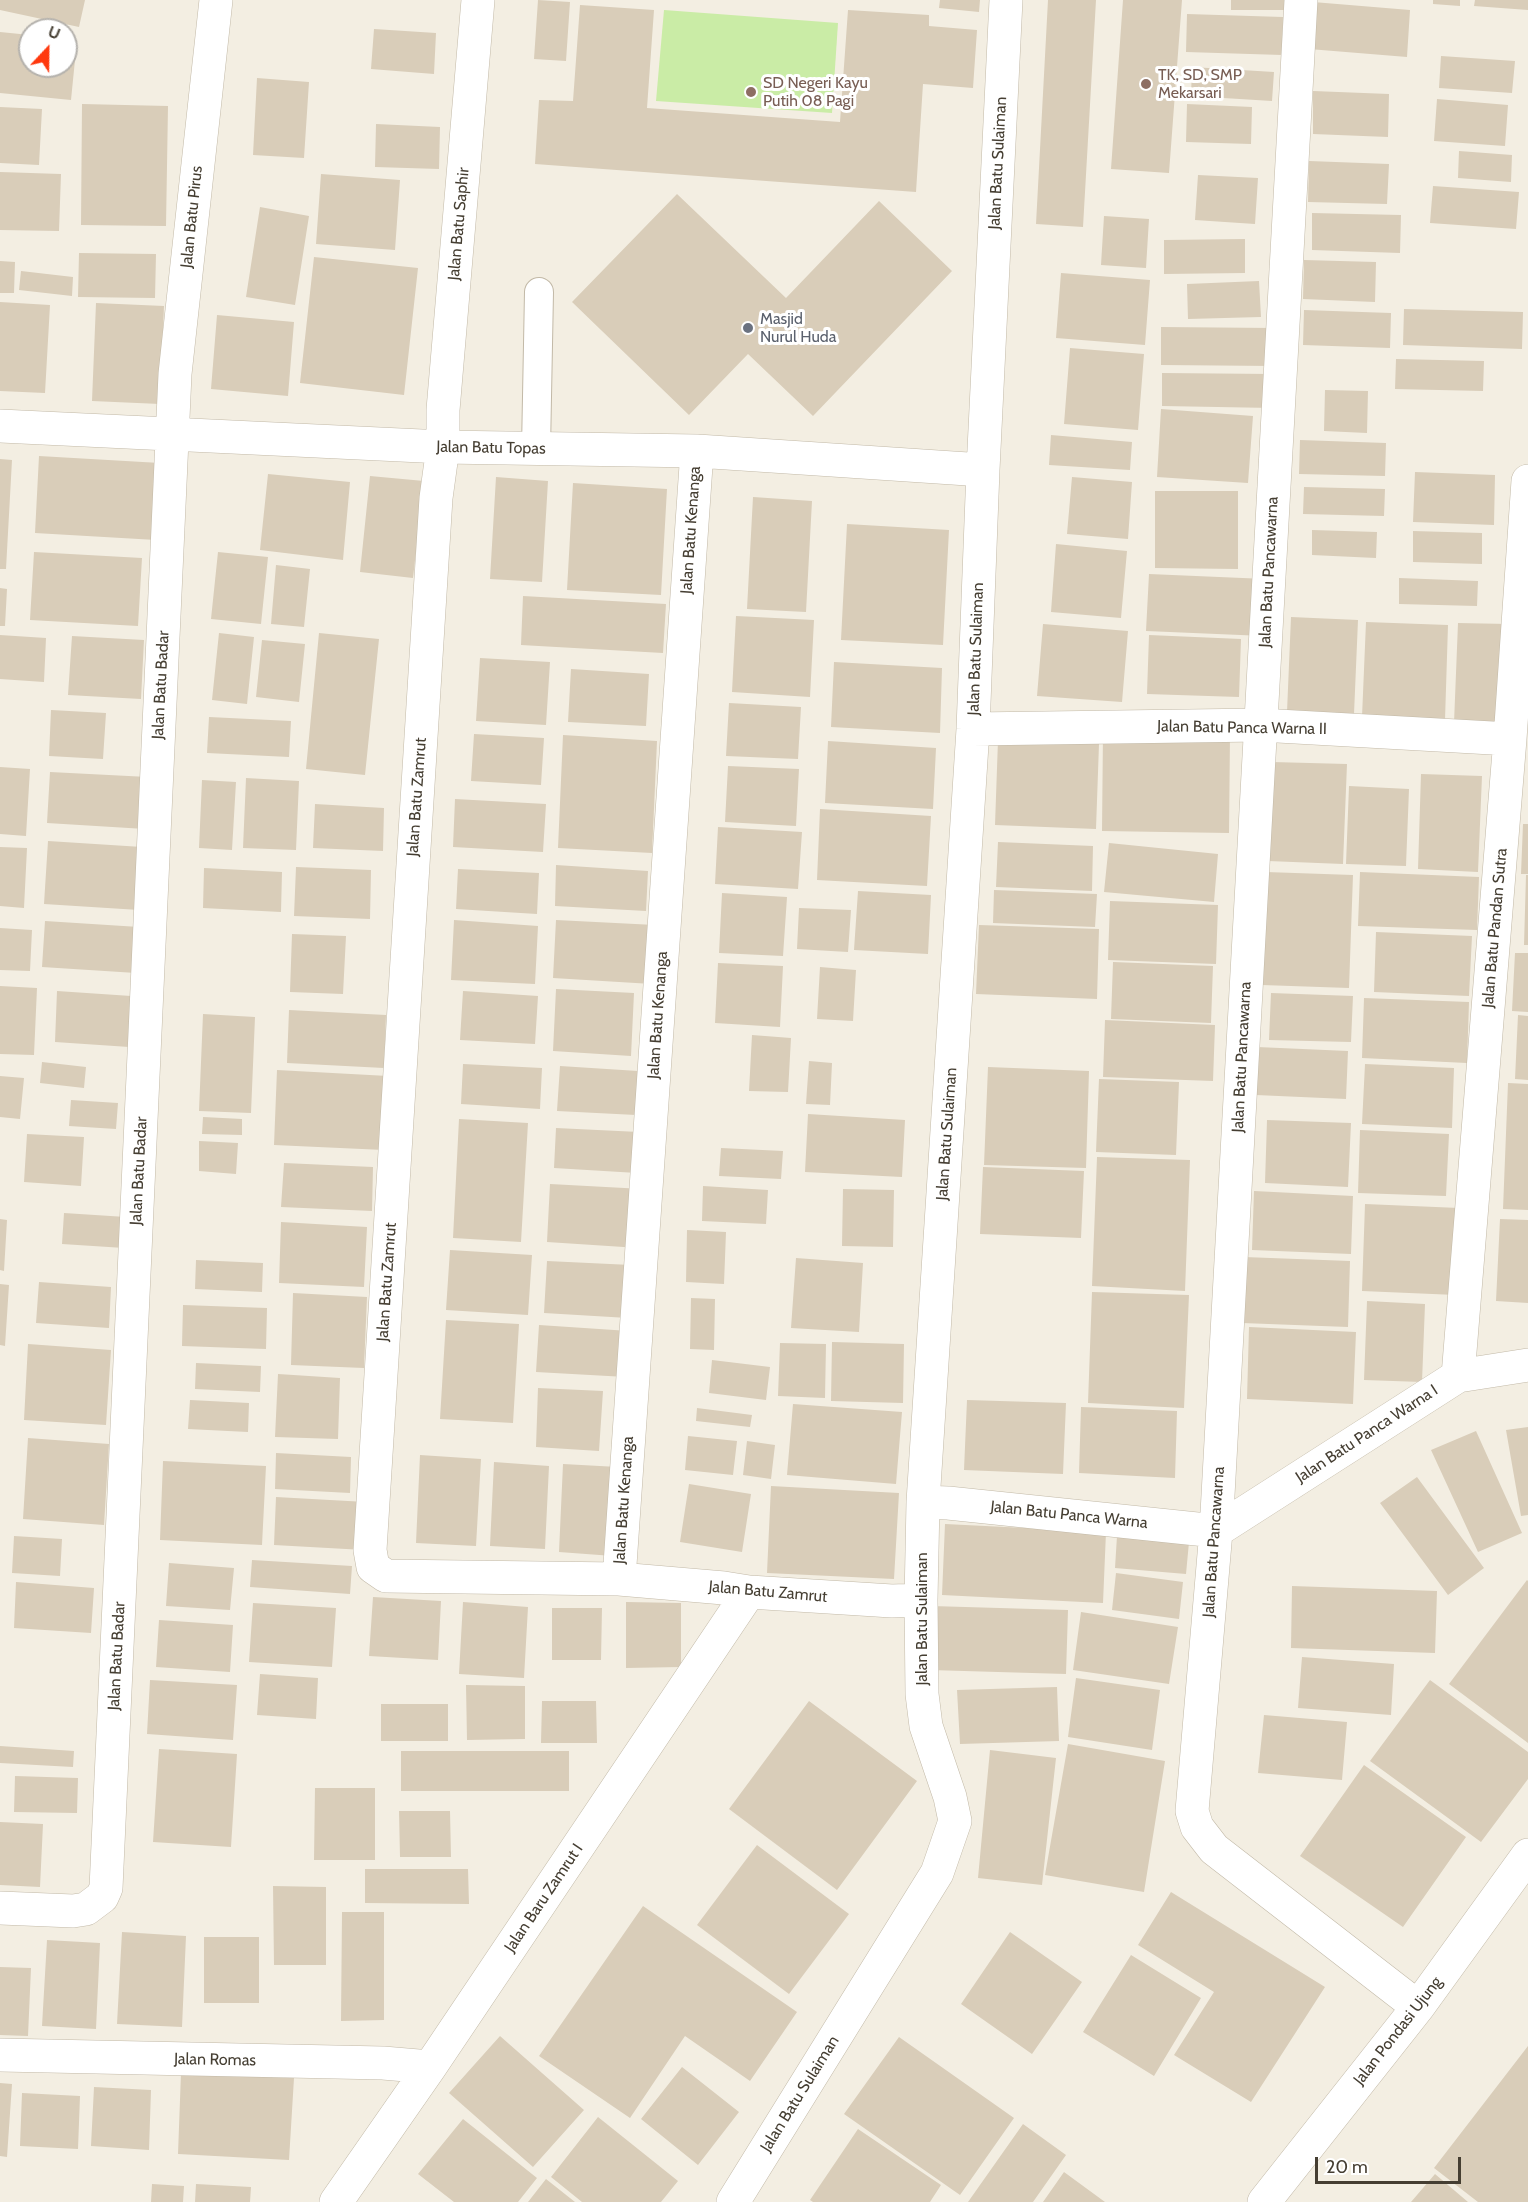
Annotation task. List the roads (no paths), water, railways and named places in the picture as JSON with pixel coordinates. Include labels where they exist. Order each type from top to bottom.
[{"type":"street","name":"Jalan Batu Pirus","points":[[173,435],[175,374],[216,0]]},
{"type":"street","name":"Jalan Batu Saphir","points":[[442,447],[443,410],[478,0]]},
{"type":"street","name":"Jalan Batu Sulaiman","points":[[733,2202],[937,1873],[955,1821],[950,1797],[926,1726],[922,1694],[923,1502],[974,729],[983,470],[1005,0]]},
{"type":"street","name":"Jalan Batu Pancawarna","points":[[1300,0],[1216,1530],[1192,1811],[1197,1827],[1214,1850],[1418,2007]]},
{"type":"street","name":"Jalan Batu Topas","points":[[0,426],[442,447],[697,451],[983,470]]},
{"type":"street","name":"Jalan Batu Badar","points":[[0,1908],[74,1911],[86,1909],[102,1897],[106,1888],[173,435]]},
{"type":"street","name":"Jalan Batu Zamrut","points":[[442,447],[436,498],[370,1550],[373,1567],[386,1576],[619,1579],[724,1588],[749,1593],[892,1601],[921,1600]]},
{"type":"street","name":"Jalan Batu Kenanga","points":[[619,1579],[697,451]]},
{"type":"street","name":"Jalan Batu Pandan Sutra","points":[[1458,1376],[1510,739],[1528,481]]},
{"type":"street","name":"Jalan Batu Panca Warna II","points":[[974,729],[1260,725],[1510,739]]},
{"type":"street","name":"Jalan Batu Panca Warna I","points":[[1216,1530],[1458,1376],[1528,1365]]},
{"type":"street","name":"Jalan Batu Panca Warna","points":[[923,1502],[1216,1530]]},
{"type":"street","name":"Jalan Baru Zamrut I","points":[[336,2202],[430,2067],[749,1593]]},
{"type":"street","name":"Jalan Pondasi Ujung","points":[[1264,2202],[1418,2007],[1528,1855]]},
{"type":"street","name":"Jalan Romas","points":[[0,2055],[383,2063],[430,2067]]},
{"type":"lane","points":[[536,449],[539,292]]},
{"type":"place","name":"TK, SD, SMP Mekarsari","points":[[1146,84]]},
{"type":"place","name":"SD Negeri Kayu Putih 08 Pagi","points":[[751,92]]},
{"type":"place","name":"Masjid Nurul Huda","points":[[748,328]]}]
